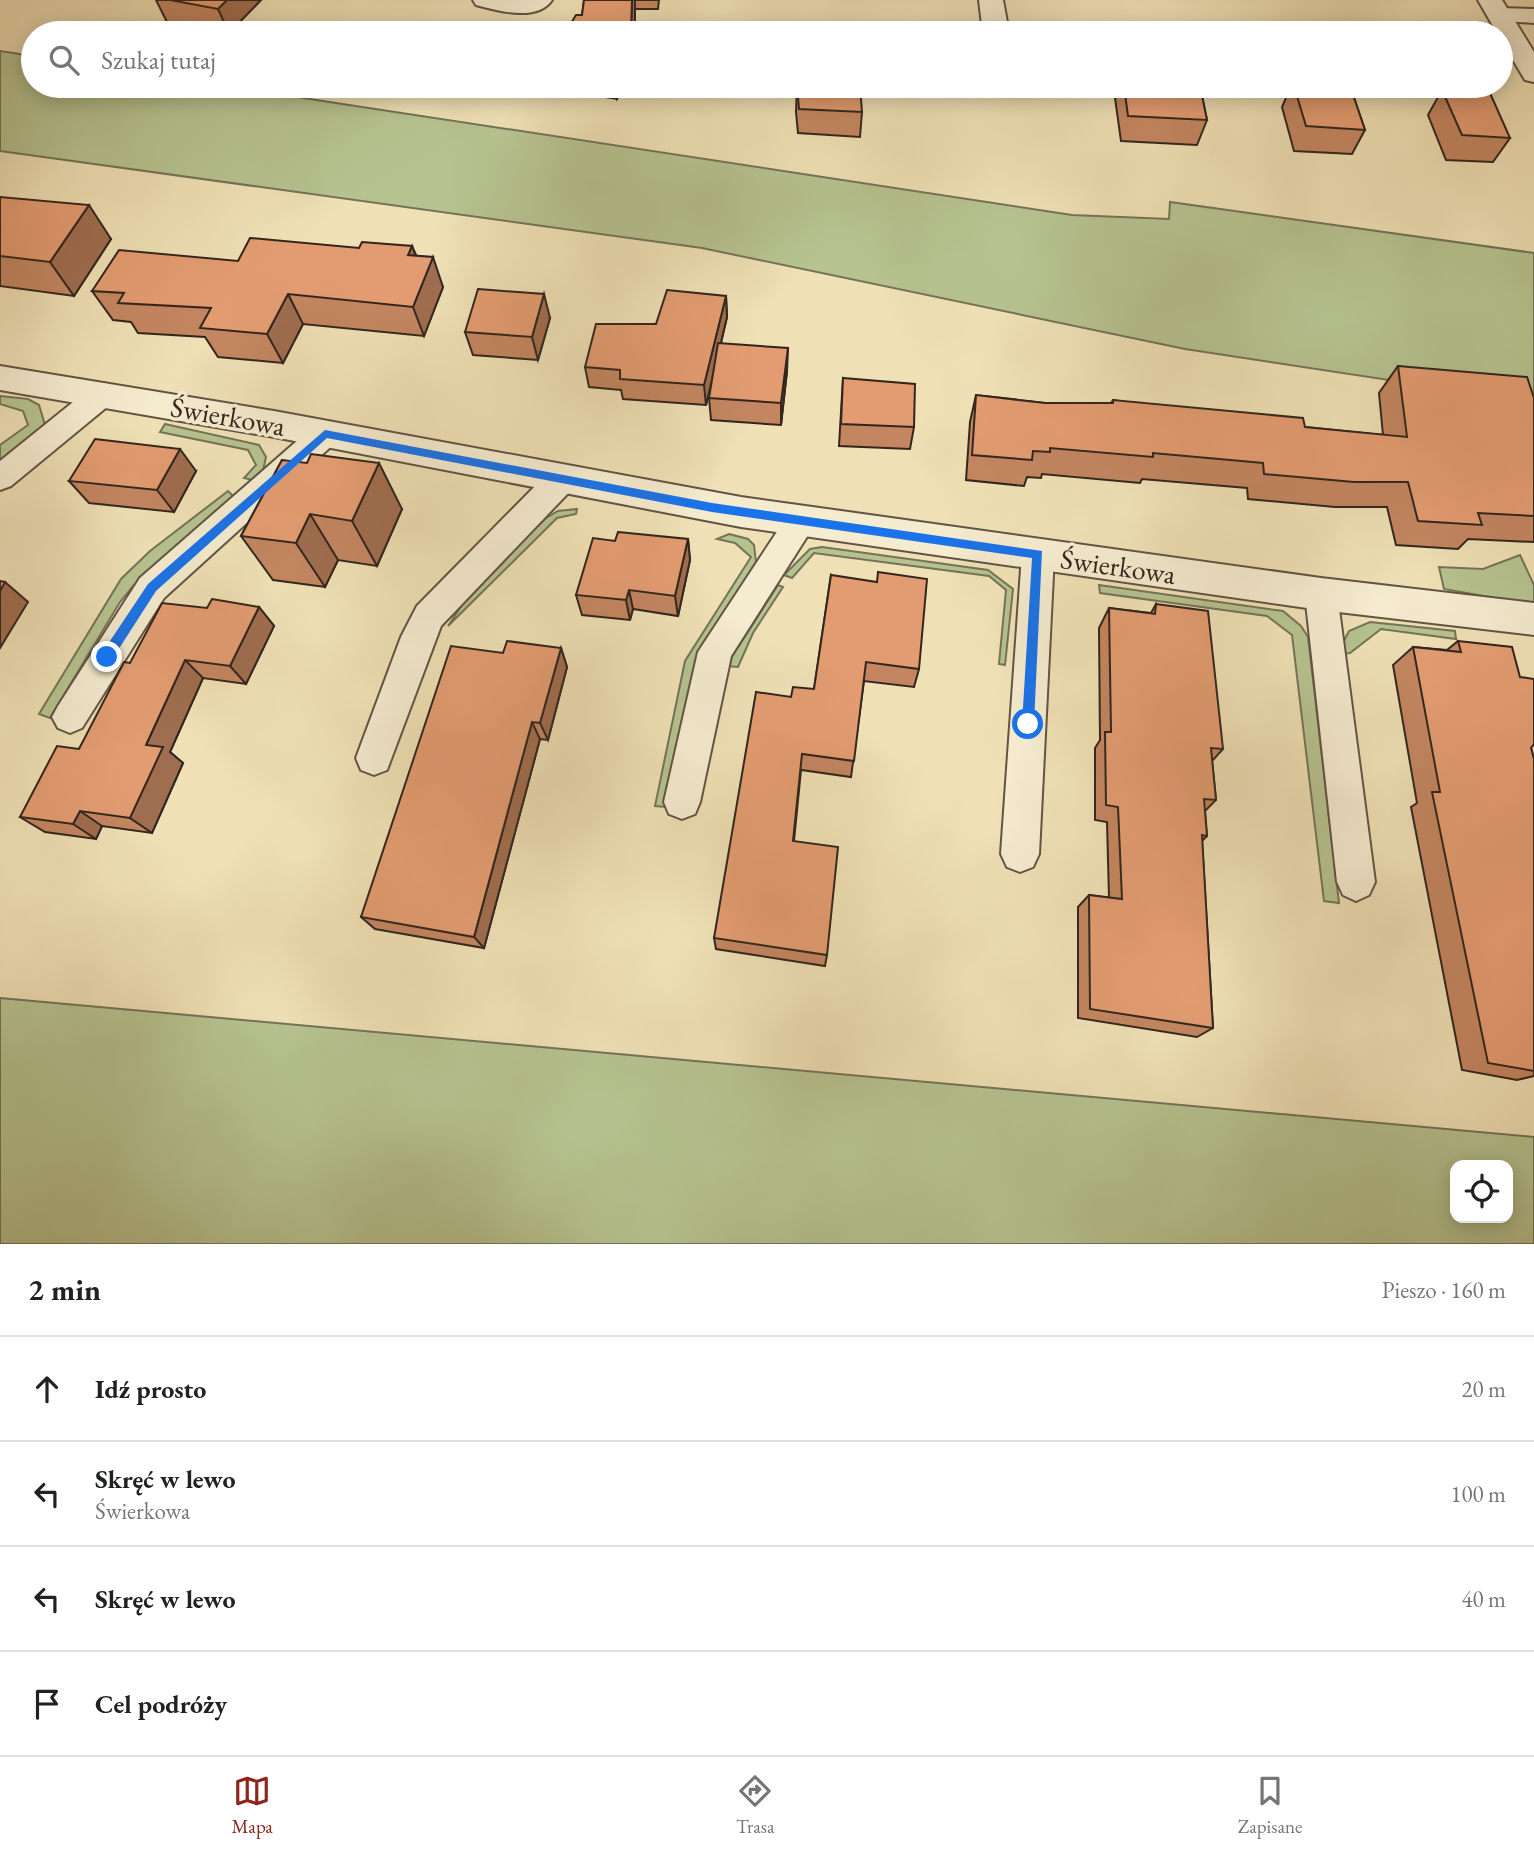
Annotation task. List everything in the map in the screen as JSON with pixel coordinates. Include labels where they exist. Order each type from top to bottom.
[{"type":"street","points":[[485,0],[533,6],[540,0]]},
{"type":"street","points":[[991,0],[994,21]]},
{"type":"street","points":[[1513,48],[1527,78]]},
{"type":"street","name":"Świerkowa","points":[[0,378],[325,433],[712,507],[801,521],[1321,594],[1534,619]]},
{"type":"lane","points":[[1494,8],[1534,16]]},
{"type":"lane","points":[[0,478],[103,394]]},
{"type":"lane","points":[[70,717],[152,588],[325,433]]},
{"type":"lane","points":[[374,758],[418,637],[429,616],[562,479]]},
{"type":"lane","points":[[682,802],[715,652],[801,521]]},
{"type":"lane","points":[[1020,854],[1038,555]]},
{"type":"lane","points":[[1321,594],[1356,882]]},
{"type":"green space","points":[[0,51],[21,54],[21,98],[304,98],[1072,215],[1169,219],[1170,202],[1534,253],[1534,402],[1185,349],[702,248],[0,151]]},
{"type":"green space","points":[[0,396],[28,399],[39,405],[45,425],[0,465],[0,445],[28,425],[23,411],[0,404]]},
{"type":"green space","points":[[165,424],[259,445],[266,457],[263,471],[252,480],[244,478],[256,465],[248,450],[160,432]]},
{"type":"green space","points":[[228,491],[235,498],[134,585],[120,602],[50,718],[39,714],[121,579],[150,551]]},
{"type":"green space","points":[[577,509],[576,514],[557,518],[448,626],[468,596],[546,518],[558,511]]},
{"type":"green space","points":[[729,534],[748,539],[754,545],[756,562],[700,651],[666,807],[655,806],[685,661],[751,557],[735,543],[717,539]]},
{"type":"green space","points":[[822,547],[988,570],[1013,589],[1005,665],[999,664],[1006,590],[989,576],[814,553],[792,578],[784,575],[810,549]]},
{"type":"green space","points":[[1520,555],[1534,585],[1534,605],[1444,589],[1439,567],[1483,569]]},
{"type":"green space","points":[[778,585],[783,587],[753,633],[738,667],[726,666]]},
{"type":"green space","points":[[1099,585],[1283,611],[1301,626],[1308,637],[1339,903],[1324,901],[1292,635],[1267,616],[1100,593]]},
{"type":"green space","points":[[1370,622],[1455,631],[1456,639],[1381,629],[1350,653],[1337,654],[1349,631]]},
{"type":"green space","points":[[0,998],[1534,1137],[1534,1244],[0,1244]]},
{"type":"building","points":[[170,0],[227,0],[218,9]]},
{"type":"building","points":[[584,0],[632,0],[631,21],[572,21],[576,15],[582,15]]},
{"type":"building","points":[[798,98],[861,98],[862,112],[799,109]]},
{"type":"building","points":[[1126,98],[1202,98],[1207,120],[1128,116]]},
{"type":"building","points":[[1298,98],[1354,98],[1365,130],[1306,126]]},
{"type":"building","points":[[1446,98],[1492,98],[1510,138],[1462,135]]},
{"type":"building","points":[[0,197],[89,205],[50,262],[0,256]]},
{"type":"building","points":[[250,238],[359,248],[362,242],[412,246],[408,255],[433,257],[413,307],[288,294],[267,334],[200,328],[211,308],[118,303],[124,293],[92,291],[119,250],[238,261]]},
{"type":"building","points":[[478,289],[544,294],[532,337],[465,332]]},
{"type":"building","points":[[667,290],[726,296],[704,385],[620,379],[620,370],[585,367],[596,324],[656,324]]},
{"type":"building","points":[[718,343],[788,348],[781,403],[709,398]]},
{"type":"building","points":[[1398,366],[1527,377],[1534,398],[1534,516],[1478,513],[1482,525],[1418,521],[1408,482],[1354,482],[1264,474],[1263,463],[1153,453],[1153,457],[1050,448],[1050,452],[1033,451],[1032,460],[972,455],[976,395],[1045,403],[1113,403],[1113,400],[1303,418],[1305,427],[1407,437]]},
{"type":"building","points":[[843,378],[915,384],[914,427],[841,424]]},
{"type":"building","points":[[95,439],[180,449],[157,490],[69,481]]},
{"type":"building","points":[[311,454],[379,463],[352,521],[310,514],[296,543],[241,536],[282,460],[307,463]]},
{"type":"building","points":[[618,532],[688,539],[675,596],[629,590],[626,600],[576,595],[593,538],[615,541]]},
{"type":"building","points":[[878,572],[927,579],[919,669],[866,662],[854,761],[802,754],[793,841],[838,847],[827,955],[714,938],[756,692],[791,697],[793,687],[814,689],[831,575],[877,582]]},
{"type":"building","points":[[212,599],[259,607],[230,666],[185,660],[146,745],[163,747],[130,818],[80,811],[73,824],[20,817],[57,746],[79,749],[124,662],[130,663],[162,603],[207,608]]},
{"type":"building","points":[[1156,604],[1208,611],[1223,749],[1211,748],[1216,800],[1204,799],[1207,836],[1202,835],[1213,1028],[1090,1009],[1089,895],[1122,899],[1118,807],[1106,805],[1105,732],[1111,732],[1109,608],[1155,614]]},
{"type":"building","points":[[507,641],[561,648],[540,723],[532,722],[474,937],[361,917],[451,646],[503,653]]},
{"type":"building","points":[[1458,641],[1512,647],[1520,677],[1534,679],[1534,744],[1531,748],[1534,759],[1534,1071],[1488,1063],[1432,792],[1440,792],[1413,647],[1461,652]]},
{"type":"route","points":[[107,657],[152,588],[325,433],[741,512],[1038,555],[1028,724]]}]
